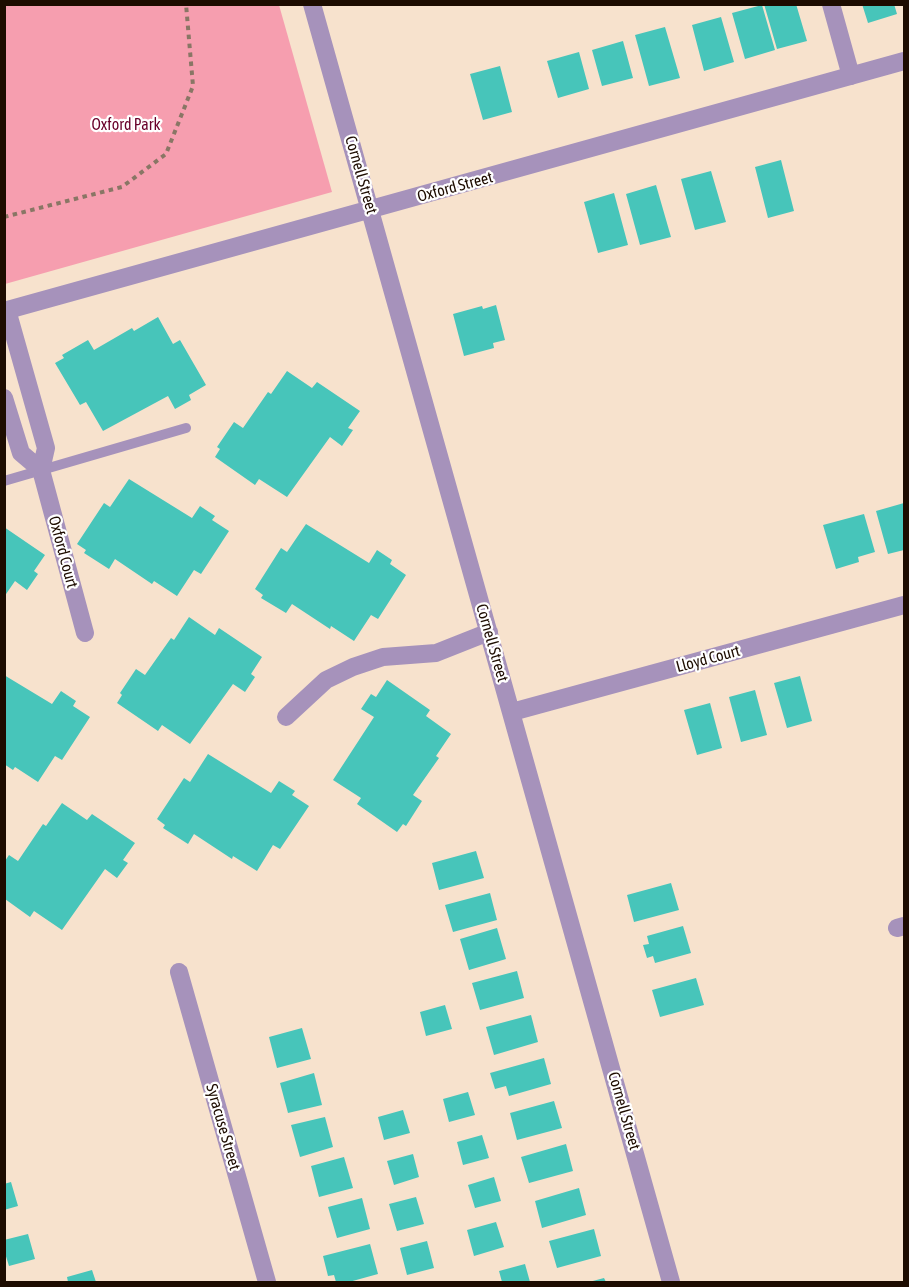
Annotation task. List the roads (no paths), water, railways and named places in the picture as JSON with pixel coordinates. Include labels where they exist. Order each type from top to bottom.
[{"type":"street","name":"Cornell Street","points":[[312,4],[671,1282]]},
{"type":"street","points":[[831,4],[851,76]]},
{"type":"street","name":"Oxford Street","points":[[6,311],[904,61]]},
{"type":"street","name":"Oxford Court","points":[[6,311],[46,448],[41,470],[85,633]]},
{"type":"street","points":[[4,398],[21,453],[41,470]]},
{"type":"street","name":"Lloyd Court","points":[[512,712],[904,605]]},
{"type":"street","points":[[286,717],[326,680],[353,667],[383,657],[436,653],[489,632]]},
{"type":"street","name":"Syracuse Street","points":[[179,972],[267,1282]]},
{"type":"lane","points":[[4,481],[186,428]]},
{"type":"park label","name":"Oxford Park","points":[[126,125]]}]
